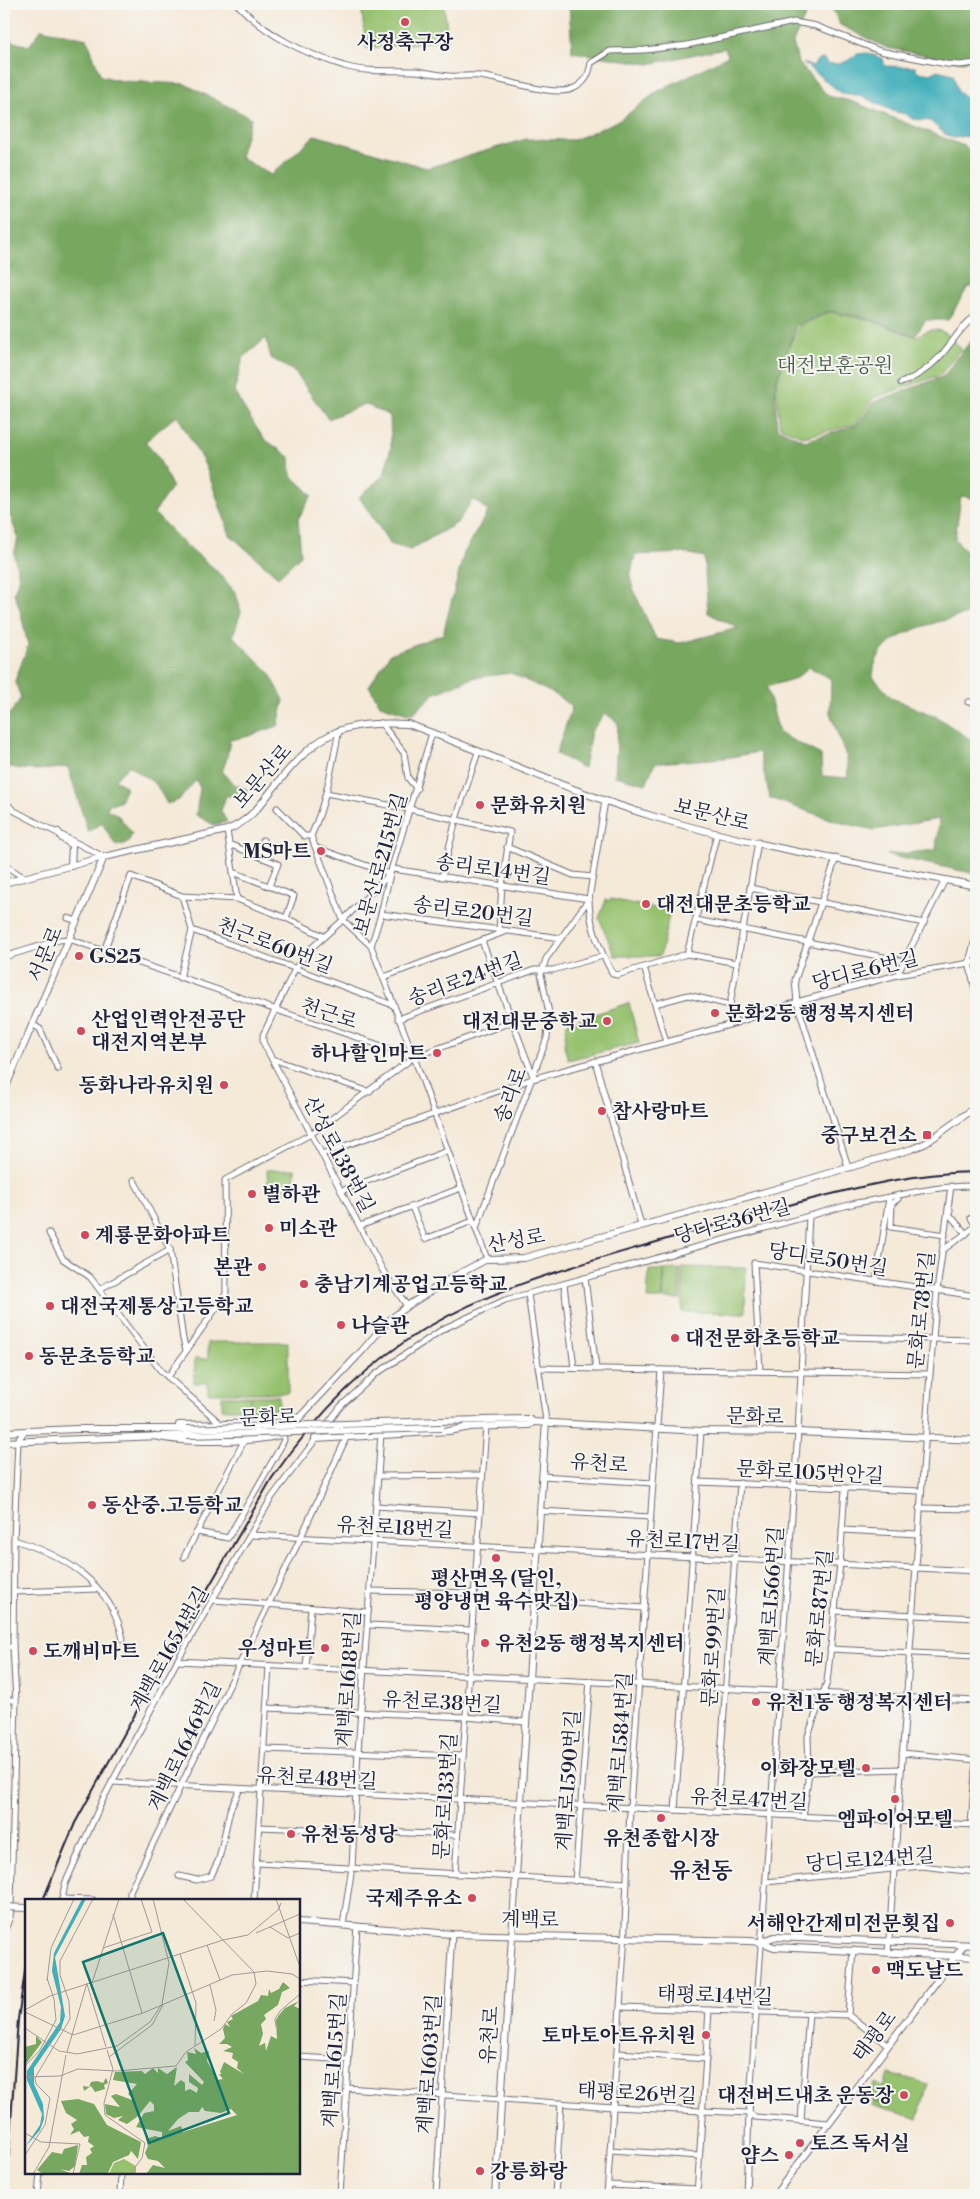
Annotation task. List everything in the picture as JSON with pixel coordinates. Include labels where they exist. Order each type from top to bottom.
[{"type":"main road","name":"보문산로","points":[[4,883],[104,857],[238,826],[252,815],[304,751],[339,730],[357,725],[382,722],[408,724],[605,801],[717,833],[976,886]]},
{"type":"main road","points":[[58,832],[72,846],[71,866]]},
{"type":"main road","name":"서문로","points":[[4,1091],[104,857]]},
{"type":"main road","name":"산성로","points":[[284,1434],[386,1323],[407,1306],[453,1277],[487,1259],[524,1258],[926,1144],[976,1107]]},
{"type":"main road","points":[[168,1429],[177,1425],[280,1423],[288,1422],[301,1414]]},
{"type":"main road","points":[[325,1425],[337,1425],[346,1422],[448,1418],[464,1421]]},
{"type":"main road","name":"문화로","points":[[441,1425],[464,1421],[529,1419],[533,1422]]},
{"type":"main road","name":"문화로","points":[[4,1442],[155,1436],[186,1432],[441,1425],[470,1427],[529,1425],[533,1422],[546,1421],[701,1431],[798,1432],[976,1440]]},
{"type":"main road","name":"유천로","points":[[495,2195],[546,1421]]},
{"type":"main road","points":[[315,1438],[449,1431],[470,1427]]},
{"type":"main road","name":"문화로","points":[[4,1432],[168,1429],[186,1432]]},
{"type":"main road","points":[[155,1436],[172,1440],[245,1439],[269,1438],[284,1434]]},
{"type":"main road","points":[[7,1907],[25,1908]]},
{"type":"main road","name":"계백로","points":[[300,1922],[452,1934],[761,1942],[774,1947],[976,1957]]},
{"type":"main road","name":"계백로","points":[[761,1942],[774,1937],[976,1945]]},
{"type":"main road","name":"태평로","points":[[775,2195],[964,1945]]},
{"type":"street","points":[[237,4],[275,37],[346,66],[368,70],[418,71],[451,76],[480,76],[520,85],[563,91],[572,89],[582,83],[589,75],[591,63],[610,51],[645,50],[687,45],[794,22],[816,26],[880,51],[946,64],[976,63]]},
{"type":"street","points":[[900,383],[915,377],[932,363],[964,326],[976,316]]},
{"type":"street","points":[[968,702],[976,702]]},
{"type":"street","points":[[382,722],[404,753],[408,778],[417,789]]},
{"type":"street","points":[[339,730],[326,793],[311,836],[343,920],[371,946]]},
{"type":"street","name":"보문산로215번길","points":[[414,1057],[371,946],[432,733]]},
{"type":"street","points":[[442,877],[456,820],[478,752]]},
{"type":"street","points":[[326,793],[409,809],[510,832],[502,886],[499,930]]},
{"type":"street","points":[[4,800],[13,810],[104,857]]},
{"type":"street","points":[[605,801],[589,899],[589,915],[603,956],[613,974],[617,975],[687,954],[737,963]]},
{"type":"street","name":"보문산로","points":[[278,808],[304,836],[311,836]]},
{"type":"street","points":[[227,830],[231,845],[238,899]]},
{"type":"street","points":[[687,954],[717,833]]},
{"type":"street","points":[[258,856],[264,840]]},
{"type":"street","points":[[736,1023],[730,1004],[758,842]]},
{"type":"street","points":[[231,845],[278,864],[269,886]]},
{"type":"street","points":[[507,847],[573,875],[593,877]]},
{"type":"street","name":"송리로14번길","points":[[317,848],[391,871],[589,899]]},
{"type":"street","points":[[836,858],[795,980],[798,1002],[848,1167]]},
{"type":"street","points":[[4,865],[25,878]]},
{"type":"street","name":"산성로138번길","points":[[391,871],[343,920],[308,951],[295,969],[263,1035],[263,1042],[383,1272],[407,1306]]},
{"type":"street","points":[[234,872],[294,896],[286,918]]},
{"type":"street","points":[[104,951],[131,876],[182,896],[238,899],[286,918],[323,936]]},
{"type":"street","points":[[897,976],[945,880]]},
{"type":"street","points":[[750,888],[924,923]]},
{"type":"street","points":[[182,896],[192,930]]},
{"type":"street","points":[[542,970],[561,938],[589,899]]},
{"type":"street","name":"송리로20번길","points":[[381,914],[561,938]]},
{"type":"street","points":[[68,918],[77,921]]},
{"type":"street","points":[[696,920],[904,961]]},
{"type":"street","name":"천근로60번길","points":[[180,978],[192,930],[393,1006]]},
{"type":"street","points":[[384,977],[508,931]]},
{"type":"street","points":[[976,936],[969,962],[976,994]]},
{"type":"street","points":[[4,957],[59,940],[69,939]]},
{"type":"street","name":"천근로","points":[[69,939],[414,1057]]},
{"type":"street","points":[[482,941],[532,1078]]},
{"type":"street","points":[[542,970],[553,970],[603,956]]},
{"type":"street","name":"당디로6번길","points":[[322,1154],[532,1078],[736,1023],[798,1002],[897,976],[976,962]]},
{"type":"street","points":[[644,967],[666,1042]]},
{"type":"street","name":"송리로24번길","points":[[398,1019],[498,982],[534,970],[542,970]]},
{"type":"street","name":"송리로","points":[[476,1228],[547,1038],[549,1023],[542,970]]},
{"type":"street","points":[[655,1004],[688,995],[730,1004]]},
{"type":"street","points":[[168,1377],[226,1294],[225,1180],[312,1134],[414,1057],[512,1022]]},
{"type":"street","points":[[32,1024],[40,1029],[58,1069]]},
{"type":"street","points":[[414,1057],[433,1114],[487,1259]]},
{"type":"street","points":[[272,1059],[370,1092]]},
{"type":"street","points":[[595,1061],[641,1225]]},
{"type":"street","points":[[341,1191],[447,1151]]},
{"type":"street","points":[[134,1180],[170,1250],[186,1350]]},
{"type":"street","name":"문화로78번길","points":[[888,1953],[924,1437],[937,1291],[951,1186]]},
{"type":"street","name":"당디로36번길","points":[[325,1425],[341,1406],[376,1374],[408,1351],[469,1315],[505,1300],[856,1203],[934,1188],[976,1186]]},
{"type":"street","points":[[360,1226],[461,1188]]},
{"type":"street","points":[[876,1282],[889,1198]]},
{"type":"street","points":[[898,1199],[892,1203],[891,1227],[945,1234]]},
{"type":"street","points":[[952,1204],[950,1214],[966,1234]]},
{"type":"street","points":[[412,1206],[424,1239],[473,1222]]},
{"type":"street","name":"계백로1566번길","points":[[746,2195],[749,2113],[798,1432],[809,1216]]},
{"type":"street","points":[[943,1250],[976,1226],[971,1218]]},
{"type":"street","points":[[49,1233],[63,1259],[90,1277],[100,1288],[161,1370],[221,1424]]},
{"type":"street","points":[[100,1288],[170,1250]]},
{"type":"street","name":"당디로50번길","points":[[760,1371],[754,1262],[806,1272],[976,1296]]},
{"type":"street","points":[[585,1278],[596,1369]]},
{"type":"street","points":[[564,1284],[574,1368]]},
{"type":"street","points":[[528,1294],[546,1421]]},
{"type":"street","points":[[803,1336],[976,1340]]},
{"type":"street","points":[[538,1368],[930,1374]]},
{"type":"street","name":"계백로1584번길","points":[[607,2195],[621,2006],[630,1808],[661,1370]]},
{"type":"street","points":[[197,1532],[228,1538],[280,1448],[284,1434],[280,1423]]},
{"type":"street","name":"계백로1654번길","points":[[62,1899],[65,1884],[112,1782],[177,1661],[272,1497],[325,1425]]},
{"type":"street","name":"문화로133번길","points":[[455,1873],[486,1426]]},
{"type":"street","points":[[4,1932],[10,1917],[7,1907],[16,1700],[13,1647],[14,1540],[18,1440],[25,1431]]},
{"type":"street","points":[[675,1810],[701,1431]]},
{"type":"street","name":"계백로1618번길","points":[[342,1925],[352,1867],[358,1751],[381,1434]]},
{"type":"street","name":"계백로1646번길","points":[[130,1899],[130,1891],[240,1665],[267,1604],[301,1537],[348,1436]]},
{"type":"street","points":[[184,1557],[245,1439]]},
{"type":"street","points":[[378,1476],[482,1475]]},
{"type":"street","name":"유천로","points":[[542,1476],[653,1483]]},
{"type":"street","name":"문화로105번안길","points":[[698,1482],[921,1491]]},
{"type":"street","name":"문화로99번길","points":[[717,1812],[740,1484]]},
{"type":"street","name":"문화로87번길","points":[[803,1817],[809,1772],[808,1736],[827,1682],[840,1564],[845,1488]]},
{"type":"street","points":[[376,1506],[479,1513]]},
{"type":"street","points":[[919,1508],[976,1510]]},
{"type":"street","points":[[540,1511],[651,1517]]},
{"type":"street","points":[[842,1530],[918,1534]]},
{"type":"street","name":"유천로18번길","points":[[251,1535],[537,1549]]},
{"type":"street","points":[[14,1540],[40,1548],[62,1558],[82,1572],[111,1607],[120,1626],[123,1640]]},
{"type":"street","name":"유천로17번길","points":[[537,1549],[976,1571]]},
{"type":"street","points":[[14,1592],[97,1589]]},
{"type":"street","points":[[370,1591],[474,1592]]},
{"type":"street","points":[[213,1600],[368,1612]]},
{"type":"street","points":[[534,1600],[644,1608]]},
{"type":"street","points":[[306,1668],[311,1608]]},
{"type":"street","points":[[834,1611],[976,1618]]},
{"type":"street","points":[[368,1625],[471,1630]]},
{"type":"street","points":[[4,1647],[13,1647]]},
{"type":"street","points":[[830,1649],[976,1656]]},
{"type":"street","points":[[177,1661],[976,1701]]},
{"type":"street","points":[[254,1899],[269,1666]]},
{"type":"street","name":"계백로1590번길","points":[[575,1881],[590,1682]]},
{"type":"street","points":[[4,1700],[16,1700]]},
{"type":"street","name":"유천로38번길","points":[[267,1708],[465,1717],[525,1722]]},
{"type":"street","points":[[264,1749],[463,1756]]},
{"type":"street","points":[[902,1753],[976,1759],[974,1825]]},
{"type":"street","points":[[809,1772],[901,1769]]},
{"type":"street","name":"유천로48번길","points":[[112,1782],[520,1803]]},
{"type":"street","points":[[179,1876],[197,1880],[211,1876],[219,1859],[230,1810],[240,1789]]},
{"type":"street","name":"유천로47번길","points":[[520,1803],[974,1825]]},
{"type":"street","points":[[259,1827],[457,1836]]},
{"type":"street","points":[[257,1863],[626,1883]]},
{"type":"street","name":"당디로124번길","points":[[766,1882],[921,1866],[976,1872]]},
{"type":"street","name":"계백로1615번길","points":[[340,2195],[357,1926]]},
{"type":"street","name":"계백로1603번길","points":[[436,2195],[452,1934]]},
{"type":"street","points":[[853,1950],[848,2015],[888,2045]]},
{"type":"street","points":[[300,1980],[354,1984]]},
{"type":"street","name":"태평로14번길","points":[[621,2006],[848,2015]]},
{"type":"street","points":[[608,2185],[697,2192],[704,2111],[709,2010]]},
{"type":"street","points":[[801,2120],[809,2014]]},
{"type":"street","points":[[618,2053],[706,2059]]},
{"type":"street","points":[[300,2057],[349,2060]]},
{"type":"street","name":"태평로26번길","points":[[347,2088],[561,2104],[749,2113],[755,2117],[829,2123]]},
{"type":"street","points":[[555,2195],[561,2104]]},
{"type":"street","points":[[610,2150],[699,2156]]},
{"type":"street","points":[[38,2195],[40,2174]]},
{"type":"street","points":[[120,2174],[120,2195]]},
{"type":"green space","name":"사정축구장","points":[[361,4],[444,4],[448,40],[366,48]]},
{"type":"green space","points":[[569,4],[819,4],[806,14],[793,42],[798,62],[828,96],[851,101],[964,146],[976,157],[976,287],[968,287],[948,320],[926,320],[915,336],[869,319],[829,311],[796,326],[775,384],[777,428],[805,441],[857,425],[874,402],[944,376],[976,336],[976,499],[961,496],[955,539],[976,560],[976,611],[928,625],[897,638],[885,648],[876,661],[873,677],[892,698],[937,717],[976,743],[976,874],[887,855],[936,850],[939,819],[874,830],[838,822],[770,798],[759,752],[725,758],[655,763],[646,784],[615,776],[618,723],[605,713],[591,732],[584,768],[556,754],[572,707],[556,695],[511,673],[472,678],[434,694],[411,715],[380,705],[369,686],[390,654],[443,634],[464,553],[488,511],[473,499],[457,523],[410,550],[390,544],[359,497],[384,475],[391,447],[390,416],[365,404],[328,419],[295,372],[271,358],[266,338],[243,358],[234,392],[263,438],[290,457],[291,475],[312,495],[298,519],[301,555],[278,577],[230,535],[206,467],[177,415],[145,442],[158,457],[172,486],[154,513],[186,545],[216,570],[236,593],[241,612],[233,636],[269,672],[284,700],[278,726],[230,740],[222,772],[233,784],[249,790],[236,796],[226,796],[221,811],[227,822],[214,825],[196,815],[200,788],[196,780],[179,800],[167,804],[156,784],[129,766],[115,779],[126,787],[120,802],[109,804],[107,810],[117,814],[132,833],[128,843],[116,846],[102,823],[88,832],[68,767],[36,770],[4,765],[4,722],[21,698],[15,681],[28,645],[14,593],[19,577],[14,555],[18,538],[11,518],[4,511],[4,39],[29,46],[41,29],[87,39],[101,76],[122,81],[185,84],[251,118],[240,157],[271,175],[315,135],[427,168],[526,139],[574,140],[620,120],[658,91],[728,56],[725,48],[649,64],[572,52]],"holes":[[[684,553],[704,557],[708,613],[738,628],[680,643],[656,639],[633,589],[630,577],[635,555]],[[809,667],[831,679],[830,713],[847,759],[848,778],[822,776],[821,755],[779,733],[767,687],[796,678]]]},
{"type":"green space","points":[[830,4],[976,4],[976,55],[964,62],[887,48],[840,25]]},
{"type":"green space","name":"대전보훈공원","points":[[829,312],[869,320],[916,337],[930,330],[941,331],[961,349],[940,375],[874,398],[856,424],[804,437],[780,427],[776,384],[798,327]]},
{"type":"green space","points":[[610,899],[670,911],[660,956],[615,956],[599,918],[606,900],[610,901]]},
{"type":"green space","points":[[629,1003],[639,1043],[568,1060],[564,1045],[567,1023]]},
{"type":"green space","points":[[295,1169],[295,1191],[268,1192],[267,1170]]},
{"type":"green space","points":[[682,1267],[746,1268],[745,1313],[682,1312]]},
{"type":"green space","points":[[680,1269],[680,1299],[663,1299],[665,1270]]},
{"type":"green space","points":[[649,1270],[664,1270],[662,1299],[647,1299]]},
{"type":"green space","points":[[208,1342],[288,1342],[288,1393],[208,1393],[208,1383],[194,1383],[195,1358],[208,1359]]},
{"type":"green space","points":[[222,1396],[250,1396],[250,1409],[222,1409]]},
{"type":"green space","points":[[251,1396],[279,1396],[279,1410],[251,1409]]},
{"type":"green space","name":"대전버드내초 운동장","points":[[889,2073],[928,2084],[918,2119],[871,2105],[872,2101],[881,2104],[870,2099],[875,2084],[885,2087]]},
{"type":"water","points":[[868,53],[883,59],[885,66],[915,67],[918,72],[931,74],[937,70],[953,74],[958,92],[976,104],[976,138],[964,136],[954,138],[945,134],[930,121],[912,119],[906,114],[895,112],[868,99],[841,93],[803,63],[813,67],[817,60],[824,59],[828,64],[840,63],[847,61],[856,54]]},
{"type":"railway","points":[[43,1899],[75,1823],[139,1707],[272,1478],[305,1434],[323,1414],[362,1375],[383,1358],[428,1327],[457,1312],[486,1298],[546,1275],[670,1238],[851,1189],[912,1177],[976,1172]]},
{"type":"railway","points":[[6,2195],[18,2019],[25,1972]]},
{"type":"place","name":"사정축구장","points":[[405,22]]},
{"type":"place","name":"문화유치원","points":[[480,805]]},
{"type":"place","name":"MS마트","points":[[321,851]]},
{"type":"place","name":"대전대문초등학교","points":[[646,904]]},
{"type":"place","name":"GS25","points":[[79,956]]},
{"type":"place","name":"문화2동 행정복지센터","points":[[715,1013]]},
{"type":"place","name":"대전대문중학교","points":[[607,1021]]},
{"type":"place","name":"산업인력안전공단 대전지역본부","points":[[81,1031]]},
{"type":"place","name":"하나할인마트","points":[[437,1053]]},
{"type":"place","name":"동화나라유치원","points":[[224,1085]]},
{"type":"place","name":"참사랑마트","points":[[602,1111]]},
{"type":"place","name":"중구보건소","points":[[927,1135]]},
{"type":"place","name":"별하관","points":[[252,1194]]},
{"type":"place","name":"미소관","points":[[269,1228]]},
{"type":"place","name":"계룡문화아파트","points":[[85,1235]]},
{"type":"place","name":"본관","points":[[262,1267]]},
{"type":"place","name":"충남기계공업고등학교","points":[[304,1284]]},
{"type":"place","name":"대전국제통상고등학교","points":[[50,1306]]},
{"type":"place","name":"나슬관","points":[[341,1325]]},
{"type":"place","name":"대전문화초등학교","points":[[675,1338]]},
{"type":"place","name":"동문초등학교","points":[[29,1356]]},
{"type":"place","name":"동산중.고등학교","points":[[92,1505]]},
{"type":"place","name":"평산면옥 (달인, 평양냉면 육수맛집)","points":[[496,1558]]},
{"type":"place","name":"유천2동 행정복지센터","points":[[485,1643]]},
{"type":"place","name":"우성마트","points":[[325,1648]]},
{"type":"place","name":"도깨비마트","points":[[33,1651]]},
{"type":"place","name":"유천1동 행정복지센터","points":[[756,1702]]},
{"type":"place","name":"이화장모텔","points":[[866,1768]]},
{"type":"place","name":"엠파이어모텔","points":[[895,1799]]},
{"type":"place","name":"유천종합시장","points":[[661,1818]]},
{"type":"place","name":"유천동성당","points":[[291,1834]]},
{"type":"place","name":"국제주유소","points":[[472,1898]]},
{"type":"place","name":"서해안간제미전문횟집","points":[[950,1923]]},
{"type":"place","name":"맥도날드","points":[[876,1970]]},
{"type":"place","name":"토마토아트유치원","points":[[706,2035]]},
{"type":"place","name":"대전버드내초 운동장","points":[[904,2095]]},
{"type":"place","name":"토즈 독서실","points":[[800,2143]]},
{"type":"place","name":"얌스","points":[[789,2155]]},
{"type":"place","name":"강릉화랑","points":[[480,2171]]},
{"type":"district","name":"유천동","points":[[701,1870]]}]
